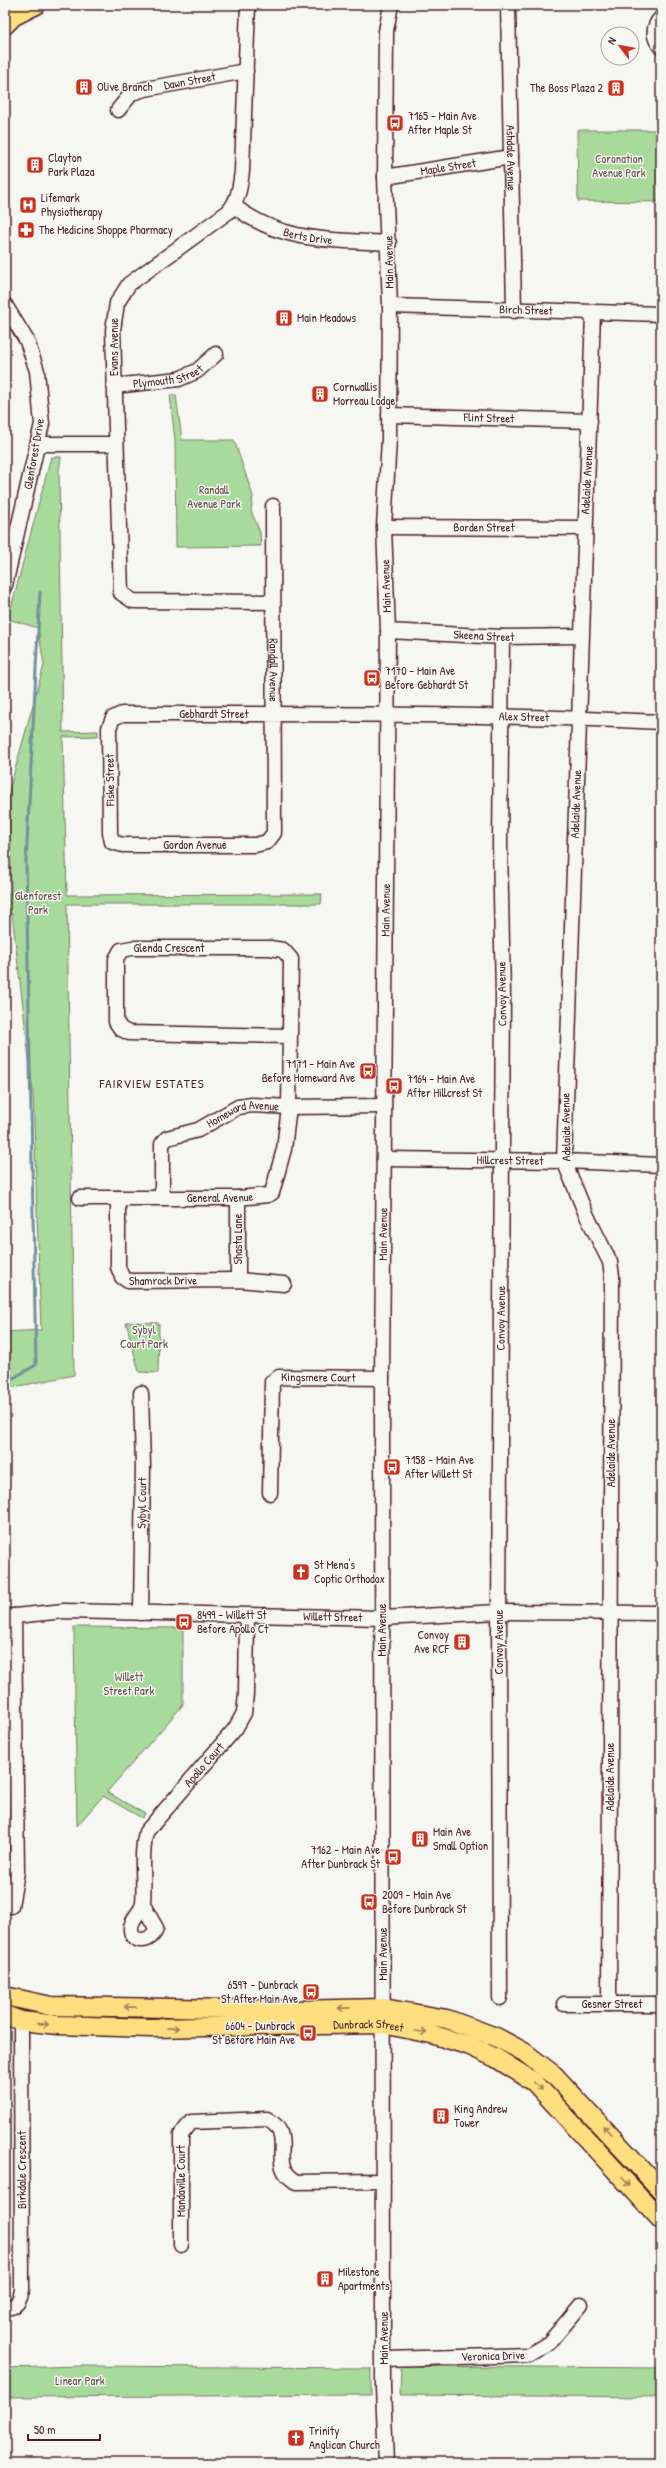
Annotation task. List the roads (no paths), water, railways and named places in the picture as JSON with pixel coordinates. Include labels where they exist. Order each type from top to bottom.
[{"type":"main road","points":[[5,25],[14,16],[36,5]]},
{"type":"main road","name":"Dunbrack Street","points":[[5,1996],[51,2006],[291,2010],[447,2019],[496,2037],[524,2052],[554,2075],[661,2190]]},
{"type":"main road","name":"Dunbrack Street","points":[[13,2018],[58,2025],[150,2028],[383,2016],[431,2034],[470,2046],[496,2058],[534,2082],[661,2220]]},
{"type":"street","points":[[234,206],[238,196],[242,171],[248,5]]},
{"type":"street","name":"Main Avenue","points":[[386,2463],[383,2181],[382,1378],[388,631],[384,526],[389,415],[390,306],[389,243],[385,177],[386,31],[391,5]]},
{"type":"street","name":"Ashdale Avenue","points":[[508,5],[514,311]]},
{"type":"street","points":[[661,18],[654,32],[655,38],[661,47]]},
{"type":"street","name":"Dawn Street","points":[[118,110],[132,94],[145,89],[246,71]]},
{"type":"street","name":"Maple Street","points":[[385,177],[511,156]]},
{"type":"street","name":"Berts Drive","points":[[234,206],[278,230],[300,237],[389,243]]},
{"type":"street","name":"Evans Avenue","points":[[234,206],[140,274],[122,293],[114,314],[115,444],[121,594],[133,601],[272,602]]},
{"type":"street","name":"Glenforest Drive","points":[[5,305],[27,341],[37,370],[41,392],[42,424],[5,584]]},
{"type":"street","name":"Birch Street","points":[[390,306],[514,311],[661,314]]},
{"type":"street","name":"Adelaide Avenue","points":[[593,313],[590,421],[580,636],[579,718],[564,1161],[586,1214],[610,1262],[612,1276],[609,2004]]},
{"type":"street","name":"Plymouth Street","points":[[114,386],[179,379],[197,371],[216,354]]},
{"type":"street","name":"Flint Street","points":[[389,415],[590,421]]},
{"type":"street","points":[[38,444],[115,444]]},
{"type":"street","name":"Randall Avenue","points":[[273,506],[272,714],[274,833]]},
{"type":"street","name":"Borden Street","points":[[384,526],[585,528]]},
{"type":"street","name":"Skeena Street","points":[[388,631],[502,637],[580,636]]},
{"type":"street","name":"Convoy Avenue","points":[[500,1998],[499,1612],[502,1160],[500,718],[502,637]]},
{"type":"street","name":"Gebhardt Street","points":[[113,718],[122,714],[387,716]]},
{"type":"street","name":"Alex Street","points":[[387,716],[579,718],[661,722]]},
{"type":"street","name":"Fiske Street","points":[[112,842],[110,833],[109,728],[113,718]]},
{"type":"street","name":"Gordon Avenue","points":[[112,842],[123,845],[255,845],[267,842],[274,833]]},
{"type":"street","name":"Glenda Crescent","points":[[289,1107],[290,1036],[291,959],[282,950],[270,948],[132,948],[121,950],[116,959],[116,1022],[121,1029],[129,1033],[290,1036]]},
{"type":"street","name":"Homeward Avenue","points":[[162,1198],[162,1144],[167,1138],[198,1130],[238,1107],[252,1105],[289,1107],[383,1106]]},
{"type":"street","name":"General Avenue","points":[[80,1198],[238,1198],[272,1193],[284,1149],[289,1107]]},
{"type":"street","name":"Hillcrest Street","points":[[384,1159],[564,1161],[661,1165]]},
{"type":"street","name":"Shamrock Drive","points":[[118,1198],[118,1267],[122,1277],[128,1281],[238,1280],[284,1284]]},
{"type":"street","name":"Shasta Lane","points":[[238,1198],[238,1280]]},
{"type":"street","name":"Kingsmere Court","points":[[270,1493],[272,1382],[279,1377],[382,1378]]},
{"type":"street","name":"Sybyl Court","points":[[141,1393],[143,1466],[141,1613]]},
{"type":"street","name":"Willett Street","points":[[9,1616],[64,1610],[247,1616],[382,1618],[499,1612],[661,1613]]},
{"type":"street","points":[[9,1616],[17,1872],[11,1906]]},
{"type":"street","name":"Apollo Court","points":[[143,1905],[143,1843],[146,1832],[235,1729],[244,1713],[246,1694],[247,1616]]},
{"type":"street","name":"Gesner Street","points":[[564,2004],[661,2004]]},
{"type":"street","name":"Birkdale Crescent","points":[[5,2308],[11,2308],[16,2304],[20,2299],[22,2290],[13,2018]]},
{"type":"street","name":"Mandaville Court","points":[[181,2245],[181,2135],[185,2126],[191,2122],[267,2119],[276,2123],[280,2129],[282,2169],[287,2176],[297,2182],[383,2181]]},
{"type":"street","name":"Veronica Drive","points":[[384,2359],[529,2355],[549,2343],[581,2305]]},
{"type":"waterway","points":[[8,1381],[36,1365],[26,862],[40,592]]},
{"type":"place","name":"Olive Branch","points":[[84,87]]},
{"type":"place","name":"The Boss Plaza 2","points":[[616,88]]},
{"type":"place","name":"7165 - Main Ave After Maple St","points":[[395,123]]},
{"type":"place","name":"Clayton Park Plaza","points":[[35,165]]},
{"type":"place","name":"Lifemark Physiotherapy","points":[[28,205]]},
{"type":"place","name":"The Medicine Shoppe Pharmacy","points":[[26,230]]},
{"type":"place","name":"Main Meadows","points":[[284,318]]},
{"type":"place","name":"Cornwallis Morreau Lodge","points":[[320,394]]},
{"type":"place","name":"7170 - Main Ave Before Gebhardt St","points":[[372,678]]},
{"type":"place","name":"7171 - Main Ave Before Homeward Ave","points":[[368,1071]]},
{"type":"place","name":"7164 - Main Ave After Hillcrest St","points":[[394,1086]]},
{"type":"place","name":"7158 - Main Ave After Willett St","points":[[392,1467]]},
{"type":"place","name":"St Mena's Coptic Orthodox","points":[[301,1572]]},
{"type":"place","name":"8499 - Willett St Before Apollo Ct","points":[[184,1622]]},
{"type":"place","name":"Convoy Ave RCF","points":[[462,1642]]},
{"type":"place","name":"Main Ave Small Option","points":[[420,1839]]},
{"type":"place","name":"7162 - Main Ave After Dunbrack St","points":[[393,1857]]},
{"type":"place","name":"2009 - Main Ave Before Dunbrack St","points":[[369,1902]]},
{"type":"place","name":"6597 - Dunbrack St After Main Ave","points":[[311,1992]]},
{"type":"place","name":"6604 - Dunbrack St Before Main Ave","points":[[308,2033]]},
{"type":"place","name":"King Andrew Tower","points":[[441,2116]]},
{"type":"place","name":"Milestone Apartments","points":[[325,2279]]},
{"type":"place","name":"Trinity Anglican Church","points":[[296,2438]]},
{"type":"district","name":"FAIRVIEW ESTATES","points":[[152,1083]]},
{"type":"park label","name":"Coronation Avenue Park","points":[[619,166]]},
{"type":"park label","name":"Randall Avenue Park","points":[[214,497]]},
{"type":"park label","name":"Glenforest Park","points":[[38,903]]},
{"type":"park label","name":"Sybyl Court Park","points":[[144,1337]]},
{"type":"park label","name":"Willett Street Park","points":[[129,1684]]},
{"type":"park label","name":"Linear Park","points":[[80,2381]]}]
